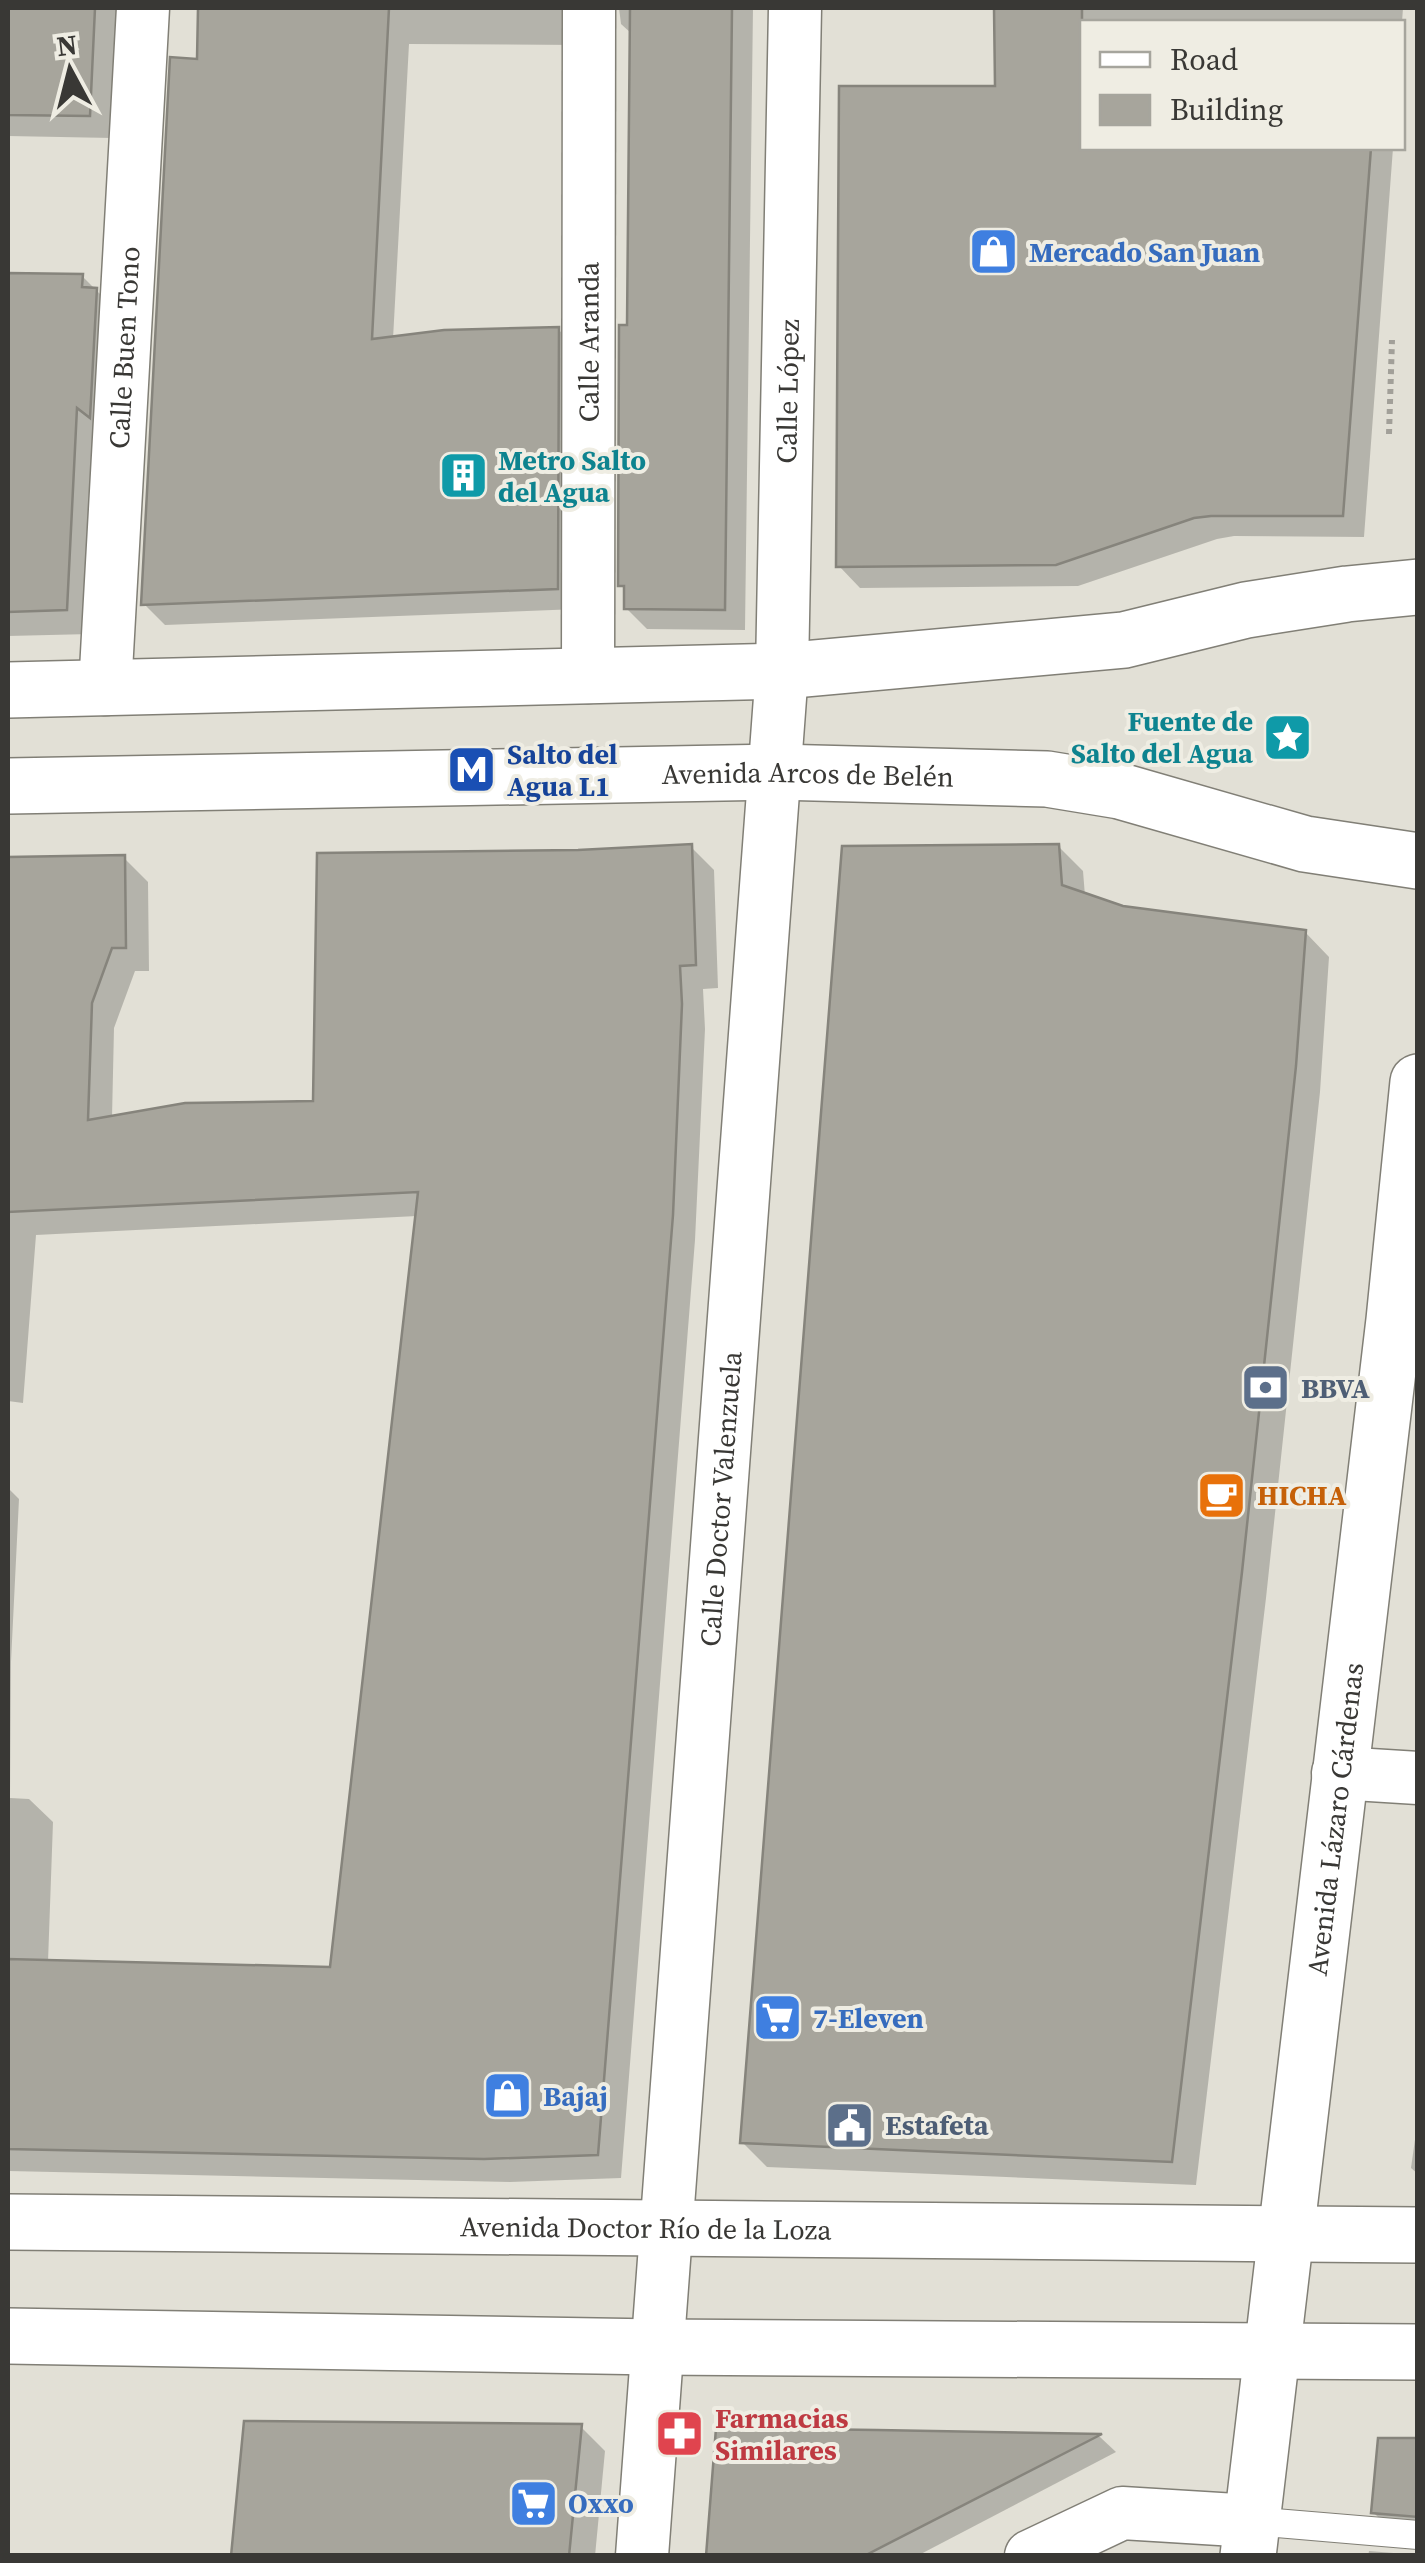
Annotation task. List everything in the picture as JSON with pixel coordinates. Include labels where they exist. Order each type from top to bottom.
[{"type":"main road","points":[[8,690],[782,672],[1124,640],[1246,610],[1418,587]]},
{"type":"main road","name":"Avenida Arcos de Belén","points":[[8,786],[776,772],[1047,779],[1120,791],[1305,844],[1418,861]]},
{"type":"main road","name":"Avenida Lázaro Cárdenas","points":[[1250,2538],[1338,1774],[1406,1321],[1418,1082]]},
{"type":"main road","name":"Avenida Doctor Río de la Loza","points":[[8,2222],[1418,2235]]},
{"type":"main road","points":[[8,2336],[656,2347],[1418,2352]]},
{"type":"street","name":"Calle Buen Tono","points":[[105,689],[143,8]]},
{"type":"street","name":"Calle Aranda","points":[[588,677],[589,8]]},
{"type":"street","name":"Calle López","points":[[776,772],[782,672],[794,8]]},
{"type":"street","name":"Calle Doctor Valenzuela","points":[[642,2556],[776,772]]},
{"type":"street","points":[[1338,1774],[1418,1778]]},
{"type":"street","points":[[1031,2556],[1122,2514],[1250,2538]]},
{"type":"lane","points":[[1250,2538],[1418,2536]]},
{"type":"path","points":[[1389,434],[1392,340]]},
{"type":"building","points":[[8,8],[95,8],[90,116],[8,115]]},
{"type":"building","points":[[198,8],[389,8],[372,339],[444,330],[559,327],[558,589],[141,605],[170,57],[197,59]]},
{"type":"building","points":[[630,8],[732,8],[725,610],[624,609],[624,586],[618,586],[619,325],[627,325]]},
{"type":"building","name":"Mercado San Juan","points":[[994,8],[1082,8],[1080,150],[1371,150],[1343,516],[1194,518],[1056,565],[836,567],[839,86],[995,86]]},
{"type":"building","points":[[8,273],[83,274],[82,287],[97,288],[90,418],[77,408],[67,610],[8,612]]},
{"type":"building","points":[[692,844],[696,965],[680,966],[682,1004],[673,1215],[598,2155],[484,2159],[8,2149],[8,1959],[330,1967],[418,1192],[8,1212],[8,857],[125,855],[126,948],[112,948],[92,1003],[88,1120],[185,1103],[313,1101],[317,853],[578,850]]},
{"type":"building","points":[[1059,844],[1062,885],[1123,906],[1306,930],[1296,1066],[1242,1572],[1172,2162],[740,2143],[842,846]]},
{"type":"building","points":[[244,2421],[582,2424],[569,2556],[231,2556]]},
{"type":"building","points":[[716,2428],[1102,2434],[864,2556],[706,2556]]},
{"type":"building","points":[[1378,2438],[1418,2438],[1418,2517],[1371,2513]]},
{"type":"place","name":"Mercado San Juan","points":[[994,252]]},
{"type":"place","name":"Metro Salto del Agua","points":[[463,476]]},
{"type":"place","name":"Fuente de Salto del Agua","points":[[1288,737]]},
{"type":"place","name":"Salto del Agua L1","points":[[472,770]]},
{"type":"place","name":"BBVA","points":[[1266,1388]]},
{"type":"place","name":"HICHA","points":[[1222,1495]]},
{"type":"place","name":"7-Eleven","points":[[778,2018]]},
{"type":"place","name":"Bajaj","points":[[508,2096]]},
{"type":"place","name":"Estafeta","points":[[850,2125]]},
{"type":"place","name":"Farmacias Similares","points":[[680,2434]]},
{"type":"place","name":"Oxxo","points":[[533,2503]]}]
